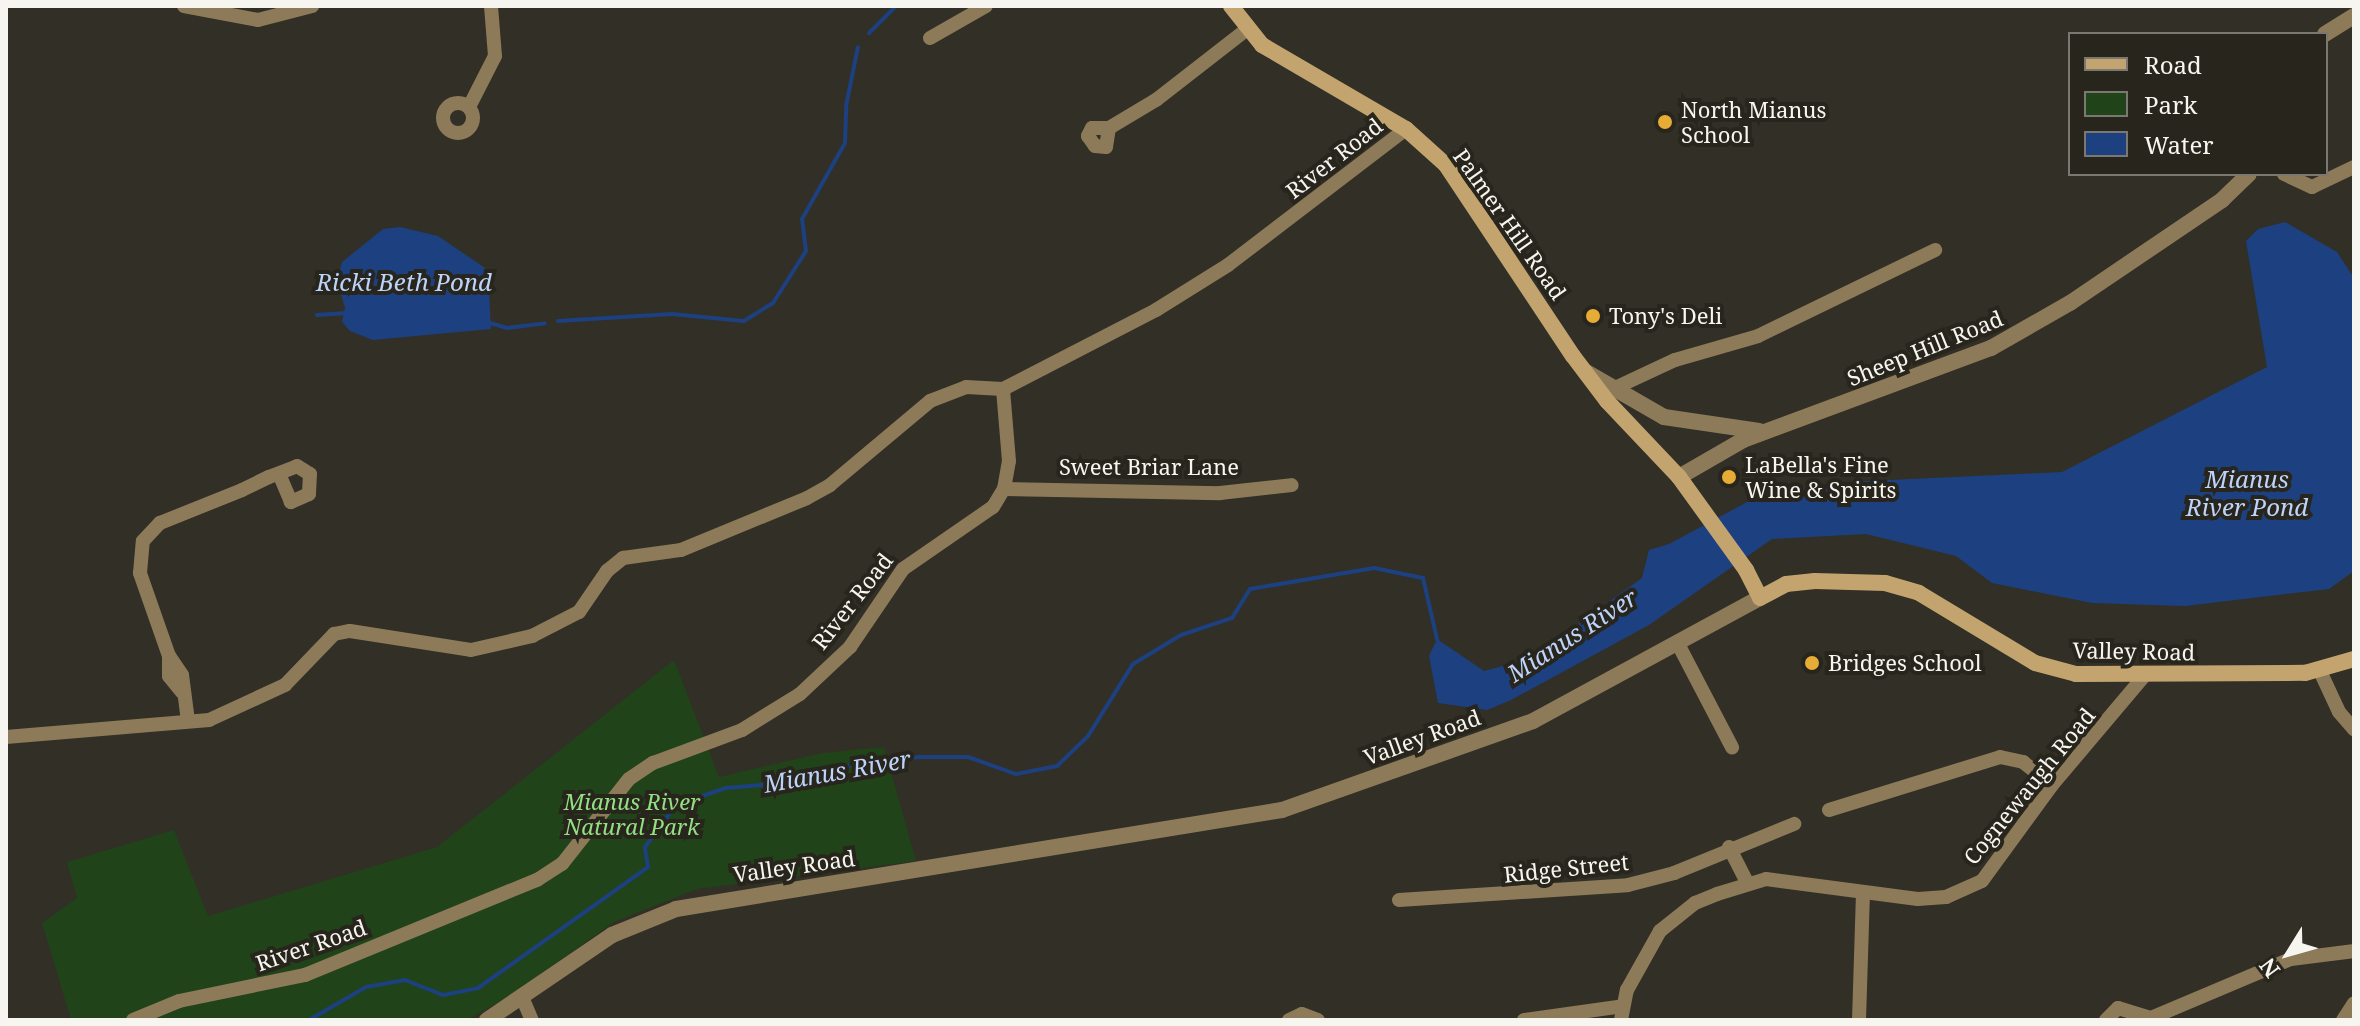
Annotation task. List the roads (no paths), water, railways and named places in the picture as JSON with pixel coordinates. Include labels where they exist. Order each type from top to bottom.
[{"type":"main road","name":"Palmer Hill Road","points":[[1231,6],[1246,30],[1262,45],[1406,129],[1463,187],[1586,372],[1679,477],[1746,570],[1760,598]]},
{"type":"main road","name":"Valley Road","points":[[1760,598],[1786,584],[1815,581],[1885,583],[1919,593],[2035,663],[2076,674],[2320,671],[2354,659]]},
{"type":"street","points":[[184,6],[258,20],[312,6]]},
{"type":"street","points":[[469,107],[495,56],[491,6]]},
{"type":"street","points":[[930,38],[986,6]]},
{"type":"street","points":[[2328,32],[2354,16]]},
{"type":"street","points":[[1109,128],[1156,100],[1246,30]]},
{"type":"street","name":"River Road","points":[[1003,389],[1156,310],[1228,265],[1406,129]]},
{"type":"street","points":[[2288,176],[2312,187],[2354,167]]},
{"type":"street","name":"Sheep Hill Road","points":[[1679,477],[1768,431],[1991,348],[2070,303],[2222,200],[2247,176]]},
{"type":"street","points":[[1617,387],[1675,360],[1758,336],[1935,250]]},
{"type":"street","points":[[1586,372],[1617,387],[1664,417],[1717,429],[1768,431]]},
{"type":"street","points":[[6,737],[188,721],[232,713],[271,694],[334,634],[350,631],[471,650],[557,626],[579,612],[607,571],[623,558],[681,550],[807,498],[830,485],[930,401],[966,387],[1003,389],[1009,461],[1004,489]]},
{"type":"street","points":[[188,721],[182,675],[169,656],[140,573],[143,541],[160,523],[279,474]]},
{"type":"street","name":"Sweet Briar Lane","points":[[1004,489],[1220,493],[1292,485]]},
{"type":"street","name":"River Road","points":[[133,1020],[179,1001],[305,975],[537,880],[562,864],[629,779],[653,763],[742,730],[800,694],[850,647],[903,569],[979,519],[1004,489]]},
{"type":"street","name":"Valley Road","points":[[487,1020],[612,935],[711,900],[996,860],[1282,810],[1533,721],[1760,598]]},
{"type":"street","points":[[1677,642],[1732,747]]},
{"type":"street","points":[[2320,671],[2339,712],[2354,729]]},
{"type":"street","name":"Cognewaugh Road","points":[[1622,1013],[1637,967],[1660,931],[1695,903],[1747,882],[1784,880],[1863,895],[1918,899],[1970,889],[2004,857],[2052,785],[2145,675]]},
{"type":"street","points":[[1829,810],[2000,757],[2023,762],[2052,785]]},
{"type":"street","name":"Ridge Street","points":[[1399,900],[1628,885],[1674,873],[1729,847],[1794,824]]},
{"type":"street","points":[[1729,847],[1747,882]]},
{"type":"street","points":[[1859,1020],[1863,895]]},
{"type":"street","points":[[2106,1020],[2118,1008],[2151,1019],[2291,959],[2354,951]]},
{"type":"street","points":[[522,997],[532,1020]]},
{"type":"street","points":[[2343,1020],[2354,1003]]},
{"type":"street","points":[[1524,1020],[1622,1013]]},
{"type":"street","points":[[1289,1020],[1306,1014],[1318,1020]]},
{"type":"water","name":"Mianus River Pond","points":[[2285,222],[2337,252],[2354,278],[2354,571],[2329,589],[2185,606],[2092,603],[1992,583],[1956,556],[1866,534],[1772,539],[1649,625],[1511,700],[1487,710],[1438,703],[1429,656],[1437,639],[1484,671],[1529,659],[1642,578],[1649,550],[1669,544],[1762,494],[1848,482],[2062,472],[2267,367],[2246,241],[2258,229]]},
{"type":"water","name":"Ricki Beth Pond","points":[[400,227],[438,236],[488,270],[491,329],[373,340],[350,331],[342,322],[345,308],[337,280],[342,262],[383,229]]},
{"type":"waterway","points":[[869,33],[896,6]]},
{"type":"waterway","points":[[558,321],[672,314],[744,321],[773,303],[806,251],[802,219],[845,143],[846,106],[858,47]]},
{"type":"waterway","points":[[317,315],[347,313]]},
{"type":"waterway","points":[[490,323],[507,328],[545,323]]},
{"type":"waterway","name":"Mianus River","points":[[309,1020],[366,987],[405,980],[443,995],[478,988],[648,867],[645,847],[676,805],[726,788],[784,783],[855,764],[920,757],[968,757],[1016,774],[1057,766],[1088,736],[1133,664],[1181,635],[1232,618],[1250,589],[1374,568],[1423,578],[1437,639]]},
{"type":"place","name":"North Mianus School","points":[[1665,122]]},
{"type":"place","name":"Tony's Deli","points":[[1593,316]]},
{"type":"place","name":"LaBella's Fine Wine & Spirits","points":[[1729,477]]},
{"type":"place","name":"Bridges School","points":[[1812,663]]},
{"type":"park label","name":"Mianus River Natural Park","points":[[632,814]]}]
